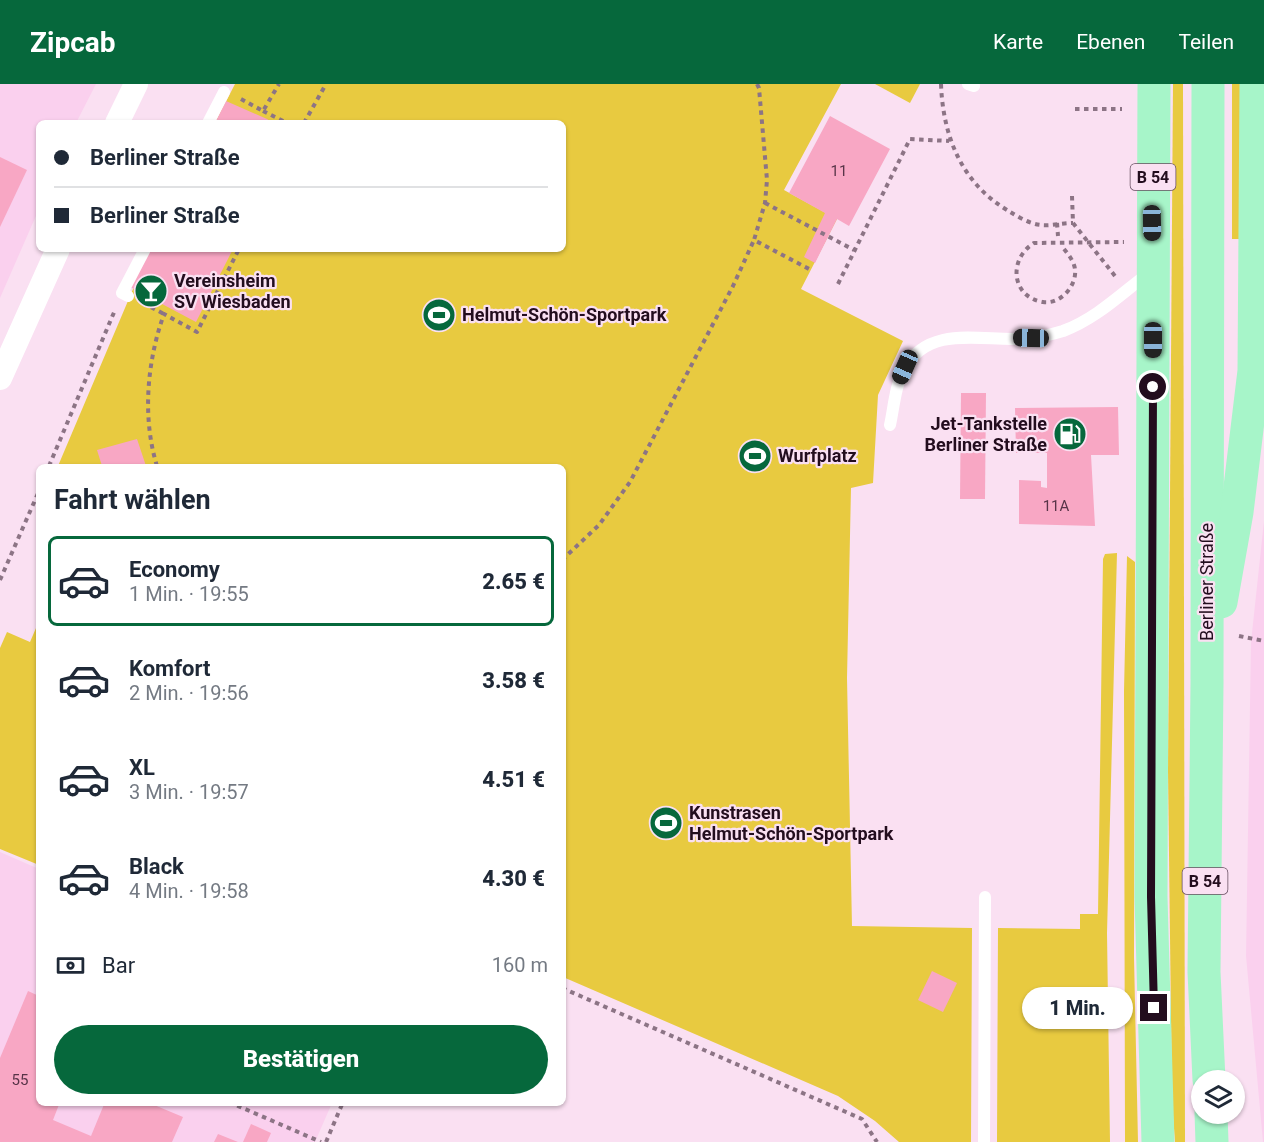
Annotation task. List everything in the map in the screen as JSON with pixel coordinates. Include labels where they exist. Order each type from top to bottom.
[{"type":"main road","name":"B 54","points":[[1154,84],[1151,897],[1158,1142]]},
{"type":"main road","name":"Berliner Straße","points":[[1208,84],[1208,683],[1204,972],[1209,1070]]},
{"type":"main road","points":[[1208,683],[1237,512],[1254,371],[1260,141],[1256,84]]},
{"type":"main road","points":[[1211,1124],[1212,1142]]},
{"type":"street","points":[[118,120],[136,84]]},
{"type":"street","points":[[0,378],[57,252]]},
{"type":"lane","points":[[210,120],[224,92]]},
{"type":"lane","points":[[125,295],[143,252]]},
{"type":"lane","points":[[890,425],[898,383],[905,367],[917,354],[935,342],[958,337],[1031,338],[1063,331],[1106,307],[1153,270]]},
{"type":"lane","points":[[984,1142],[985,897]]},
{"type":"path","points":[[263,111],[279,84]]},
{"type":"path","points":[[306,120],[326,84]]},
{"type":"path","points":[[566,556],[599,525],[630,482],[733,286],[754,240],[765,203],[767,180],[757,84]]},
{"type":"path","points":[[941,84],[949,141],[959,162],[972,179],[1003,207],[1023,219],[1040,225],[1073,223]]},
{"type":"path","points":[[224,92],[281,120]]},
{"type":"path","points":[[1075,109],[1122,109]]},
{"type":"path","points":[[838,285],[910,139],[949,141]]},
{"type":"path","points":[[1072,196],[1073,223],[1116,278]]},
{"type":"path","points":[[765,203],[854,250]]},
{"type":"path","points":[[1057,223],[1058,236]]},
{"type":"path","points":[[754,240],[811,270]]},
{"type":"path","points":[[1046,242],[1034,243],[1024,249],[1017,259],[1017,280],[1032,297],[1044,302],[1055,300],[1065,294],[1072,285],[1075,273],[1074,264],[1064,249]]},
{"type":"path","points":[[156,464],[148,430],[148,391],[158,329],[164,314],[196,332],[237,252]]},
{"type":"path","points":[[50,464],[125,295]]},
{"type":"path","points":[[0,580],[36,498]]},
{"type":"path","points":[[1239,636],[1264,641]]},
{"type":"path","points":[[566,990],[862,1119],[877,1142]]},
{"type":"path","points":[[238,1106],[321,1142]]},
{"type":"path","points":[[326,1142],[341,1106]]},
{"type":"shaded area","points":[[0,84],[96,84],[78,120],[36,120],[36,216],[0,298]]},
{"type":"shaded area","name":"Helmut-Schön-Sportpark","points":[[235,84],[841,84],[784,190],[837,219],[801,289],[903,341],[878,395],[873,483],[851,488],[847,678],[852,926],[972,928],[971,1142],[899,1142],[875,1121],[838,1096],[566,978],[566,464],[59,464],[149,252],[566,252],[566,120],[217,120]]},
{"type":"shaded area","points":[[875,84],[920,84],[910,103]]},
{"type":"shaded area","points":[[1173,84],[1183,84],[1185,1142],[1175,1142],[1172,1102],[1168,771]]},
{"type":"shaded area","points":[[1232,84],[1242,84],[1242,239],[1232,239]]},
{"type":"shaded area","points":[[1264,521],[1263,1142],[1246,956],[1251,642]]},
{"type":"shaded area","points":[[1117,553],[1107,933],[1110,1142],[997,1142],[998,928],[1080,929],[1080,914],[1098,914],[1103,559],[1105,554]]},
{"type":"shaded area","points":[[1127,556],[1135,562],[1134,957],[1138,1142],[1125,1142],[1124,691]]},
{"type":"shaded area","points":[[36,628],[36,864],[0,849],[0,648],[7,632],[30,642]]},
{"type":"shaded area","points":[[0,852],[36,868],[36,1106],[331,1106],[315,1142],[0,1142]]},
{"type":"building","points":[[226,101],[268,120],[216,120]]},
{"type":"building","points":[[830,116],[890,149],[849,226],[837,219],[815,263],[804,257],[825,213],[789,193]]},
{"type":"building","points":[[0,157],[27,170],[0,227]]},
{"type":"building","points":[[148,252],[231,252],[196,322],[130,287]]},
{"type":"building","points":[[961,393],[986,393],[985,499],[960,499]]},
{"type":"building","points":[[1118,407],[1119,455],[1091,455],[1095,526],[1019,524],[1019,480],[1041,481],[1041,487],[1047,488],[1047,453],[1016,453],[1015,408]]},
{"type":"building","points":[[137,439],[145,464],[101,464],[97,450]]},
{"type":"building","points":[[932,971],[957,983],[943,1012],[918,1000]]},
{"type":"building","points":[[28,991],[36,995],[36,1106],[58,1106],[53,1120],[91,1136],[103,1106],[157,1106],[183,1117],[172,1142],[0,1142],[0,1058]]},
{"type":"building","points":[[251,1124],[271,1133],[267,1142],[243,1142]]},
{"type":"building","points":[[218,1134],[238,1142],[214,1142]]},
{"type":"place","name":"Vereinsheim SV Wiesbaden","points":[[151,291]]},
{"type":"place","name":"Helmut-Schön-Sportpark","points":[[439,315]]},
{"type":"place","name":"Jet-Tankstelle Berliner Straße","points":[[1070,434]]},
{"type":"place","name":"Wurfplatz","points":[[755,456]]},
{"type":"place","name":"Kunstrasen Helmut-Schön-Sportpark","points":[[666,823]]},
{"type":"route","points":[[1153,387],[1151,897],[1154,1008]]}]
